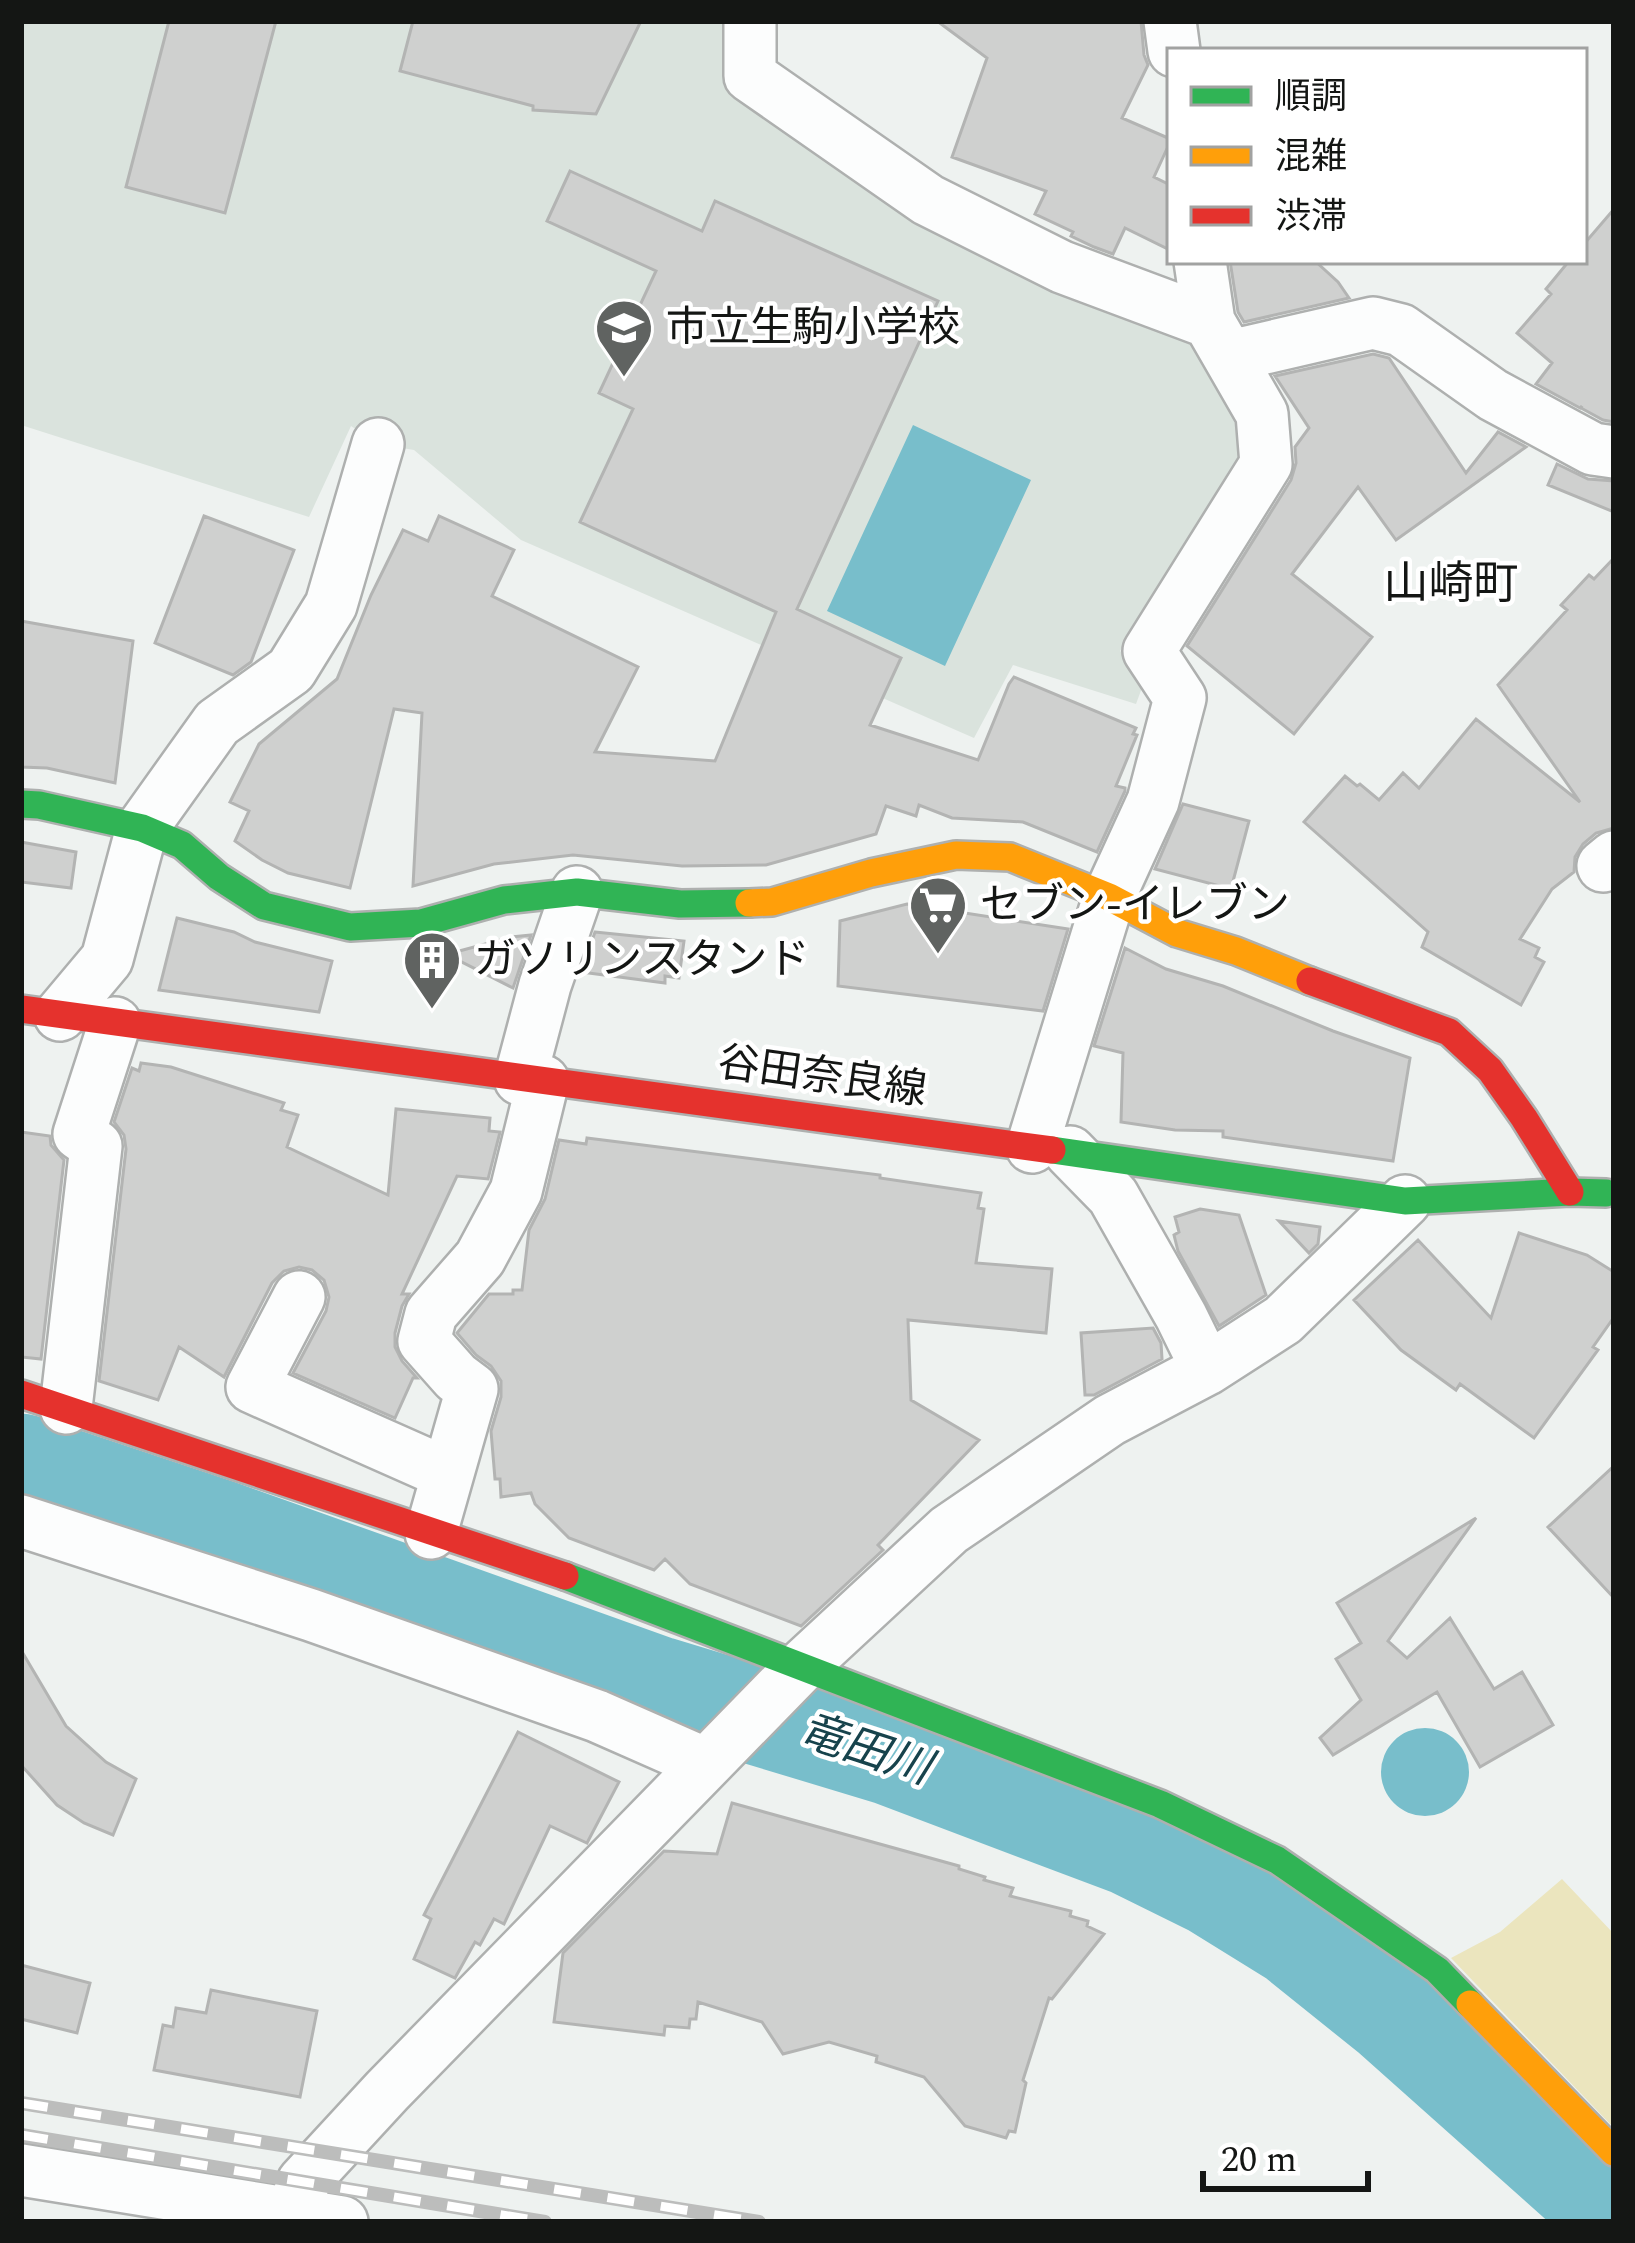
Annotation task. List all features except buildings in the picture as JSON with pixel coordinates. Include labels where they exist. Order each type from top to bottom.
[{"type":"street","points":[[750,21],[750,76],[928,200],[1062,267],[1220,339],[1373,323],[1401,329],[1493,395],[1593,449],[1614,452]]},
{"type":"street","points":[[1201,264],[1220,339],[1262,414],[1266,464],[1148,651],[1180,698],[1153,801],[1109,897],[1051,1150],[1113,1196],[1207,1369]]},
{"type":"street","points":[[41,1012],[106,959],[142,828],[217,723],[292,670],[331,605],[378,444]]},
{"type":"street","points":[[21,804],[142,828],[182,845],[264,906],[350,926],[421,923],[504,900],[577,892],[680,904],[772,902],[956,855],[1010,857],[1109,897],[1177,933],[1449,1033],[1490,1070],[1570,1192]]},
{"type":"street","points":[[431,1533],[472,1389],[424,1341],[431,1314],[480,1258],[516,1191],[544,985],[577,892]]},
{"type":"street","name":"谷田奈良線","points":[[41,1012],[1405,1201],[1614,1193]]},
{"type":"street","points":[[115,1023],[79,1135],[96,1146],[44,1401],[564,1576],[794,1673],[1160,1804],[1277,1860],[1437,1970],[1614,2152]]},
{"type":"street","points":[[21,2170],[308,2219],[303,2182],[794,1673],[949,1530],[1110,1420],[1207,1369],[1283,1320],[1405,1201]]},
{"type":"street","points":[[299,1297],[252,1387],[446,1473]]},
{"type":"street","points":[[21,1521],[716,1753]]},
{"type":"shaded area","name":"市立生駒小学校","points":[[21,21],[736,21],[740,94],[1211,346],[1252,459],[1120,651],[1147,674],[1136,704],[1013,665],[974,738],[521,540],[414,450],[378,444],[351,426],[309,517],[21,425]]},
{"type":"shaded area","points":[[1562,1879],[1614,1934],[1614,2128],[1451,1958],[1500,1932]]},
{"type":"water","points":[[913,425],[1031,480],[945,666],[827,611]]},
{"type":"water","points":[[1425,1728],[1442,1731],[1456,1741],[1466,1755],[1466,1789],[1456,1803],[1442,1813],[1425,1816],[1408,1813],[1394,1803],[1384,1789],[1381,1772],[1384,1755],[1394,1741],[1408,1731]]},
{"type":"waterway","name":"竜田川","points":[[21,1463],[659,1686],[888,1755],[1132,1847],[1211,1886],[1295,1938],[1392,2016],[1614,2214]]},
{"type":"railway","points":[[21,2103],[759,2222]]},
{"type":"railway","points":[[21,2135],[545,2222]]},
{"type":"traffic: fast","points":[[21,804],[142,828],[182,845],[264,906],[350,927],[421,923],[504,900],[577,892],[680,904],[749,903]]},
{"type":"traffic: fast","points":[[1052,1150],[1405,1201],[1606,1193]]},
{"type":"traffic: fast","points":[[565,1576],[1160,1804],[1277,1860],[1437,1970],[1470,2004]]},
{"type":"traffic: slow","points":[[749,903],[772,902],[956,855],[1010,857],[1109,897],[1177,933],[1310,981]]},
{"type":"traffic: slow","points":[[1470,2004],[1614,2152]]},
{"type":"traffic: jam","points":[[1310,981],[1449,1032],[1490,1070],[1570,1192]]},
{"type":"traffic: jam","points":[[21,1009],[1052,1150]]},
{"type":"traffic: jam","points":[[21,1394],[565,1576]]},
{"type":"place","name":"市立生駒小学校","points":[[624,379]]},
{"type":"place","name":"セブン-イレブン","points":[[938,956]]},
{"type":"place","name":"ガソリンスタンド","points":[[432,1011]]},
{"type":"district","name":"山崎町","points":[[1451,584]]}]
